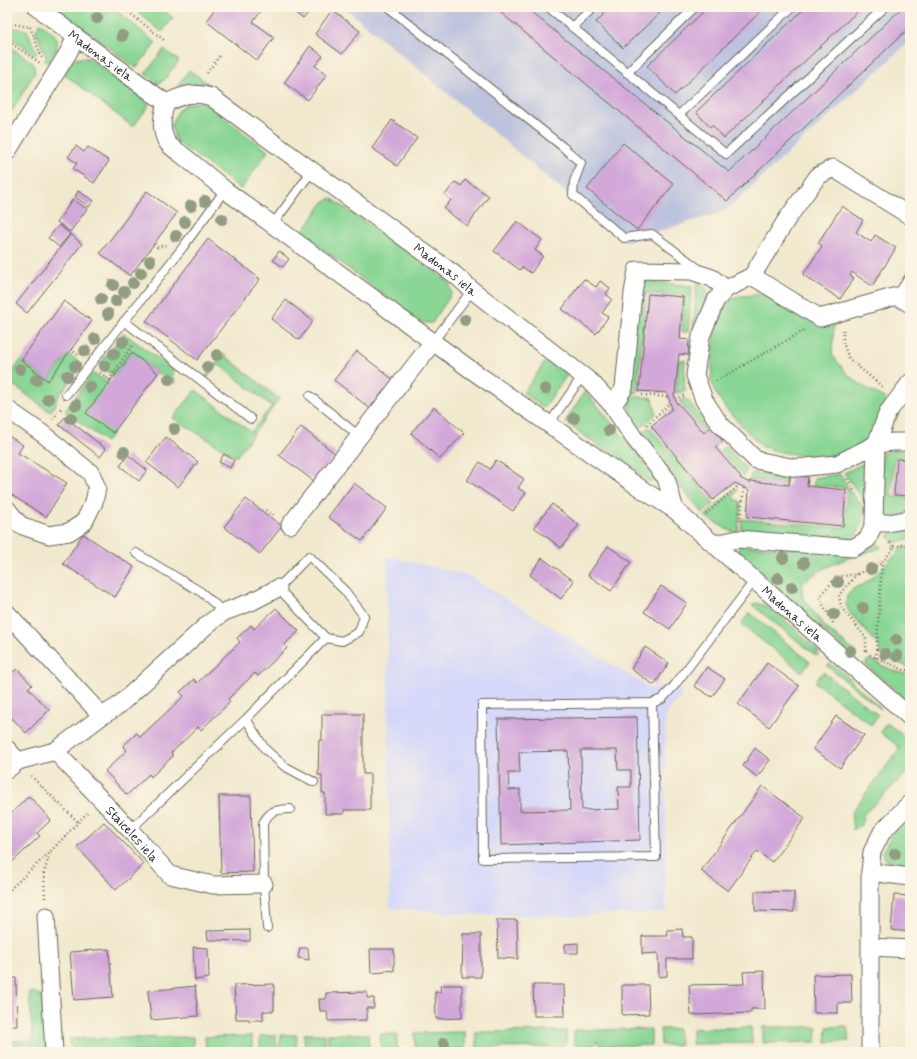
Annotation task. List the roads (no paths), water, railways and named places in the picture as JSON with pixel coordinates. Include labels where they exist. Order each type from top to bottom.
[{"type":"street","name":"Madonas iela","points":[[37,7],[166,103]]},
{"type":"street","points":[[7,152],[76,37]]},
{"type":"street","name":"Madonas iela","points":[[166,103],[189,94],[201,94],[211,97],[454,274],[472,290],[583,375],[612,405],[634,438],[666,478],[675,510]]},
{"type":"street","name":"Madonas iela","points":[[166,103],[162,125],[164,135],[168,143],[225,190],[432,342],[643,490],[675,510],[910,717]]},
{"type":"street","points":[[910,216],[833,168],[818,176],[787,218],[752,276],[726,289],[716,300],[701,336],[695,376],[704,400],[719,423],[756,460],[796,468],[837,464],[876,444],[910,442]]},
{"type":"street","points":[[612,405],[624,388],[633,293],[637,270],[691,271],[712,278],[726,289]]},
{"type":"street","points":[[752,276],[820,318],[837,313],[903,300]]},
{"type":"street","points":[[290,525],[432,342]]},
{"type":"street","points":[[714,544],[738,539],[853,548],[868,539],[874,522],[876,444],[888,412],[910,383]]},
{"type":"street","points":[[7,409],[43,434],[92,473],[97,488],[94,502],[84,522],[69,532],[49,535],[20,525],[7,509]]},
{"type":"street","points":[[874,522],[888,523],[910,519]]},
{"type":"street","points":[[11,760],[55,751],[118,706],[208,624],[224,612],[251,602],[278,588]]},
{"type":"street","points":[[7,613],[102,716]]},
{"type":"street","name":"Staiceles iela","points":[[55,751],[130,830],[170,875],[213,885],[264,884]]},
{"type":"street","points":[[870,1052],[870,872],[872,852],[882,832],[910,803]]},
{"type":"street","points":[[870,872],[910,877]]},
{"type":"street","points":[[46,916],[54,1052]]},
{"type":"street","points":[[871,947],[910,949]]},
{"type":"lane","points":[[388,7],[557,142],[581,164],[574,182],[573,196],[624,238],[652,234],[712,278]]},
{"type":"lane","points":[[548,7],[726,154],[885,7]]},
{"type":"lane","points":[[572,27],[594,7]]},
{"type":"lane","points":[[627,73],[695,7]]},
{"type":"lane","points":[[678,115],[792,7]]},
{"type":"lane","points":[[273,224],[312,171]]},
{"type":"lane","points":[[66,395],[183,247],[225,190]]},
{"type":"lane","points":[[903,300],[910,276]]},
{"type":"lane","points":[[432,342],[472,290]]},
{"type":"lane","points":[[124,321],[251,419]]},
{"type":"lane","points":[[549,424],[583,375]]},
{"type":"lane","points":[[310,396],[359,436]]},
{"type":"lane","points":[[136,553],[201,592],[224,612]]},
{"type":"lane","points":[[309,556],[345,590],[364,616],[359,632],[342,642],[326,638],[278,588],[309,556]]},
{"type":"lane","points":[[652,703],[656,857],[483,859],[482,705],[652,703],[662,699],[674,686],[754,581]]},
{"type":"lane","points":[[130,830],[246,719],[326,638]]},
{"type":"lane","points":[[246,719],[265,749],[284,766],[314,782]]},
{"type":"lane","points":[[267,928],[264,884],[263,823],[268,815],[274,810],[290,809]]}]
